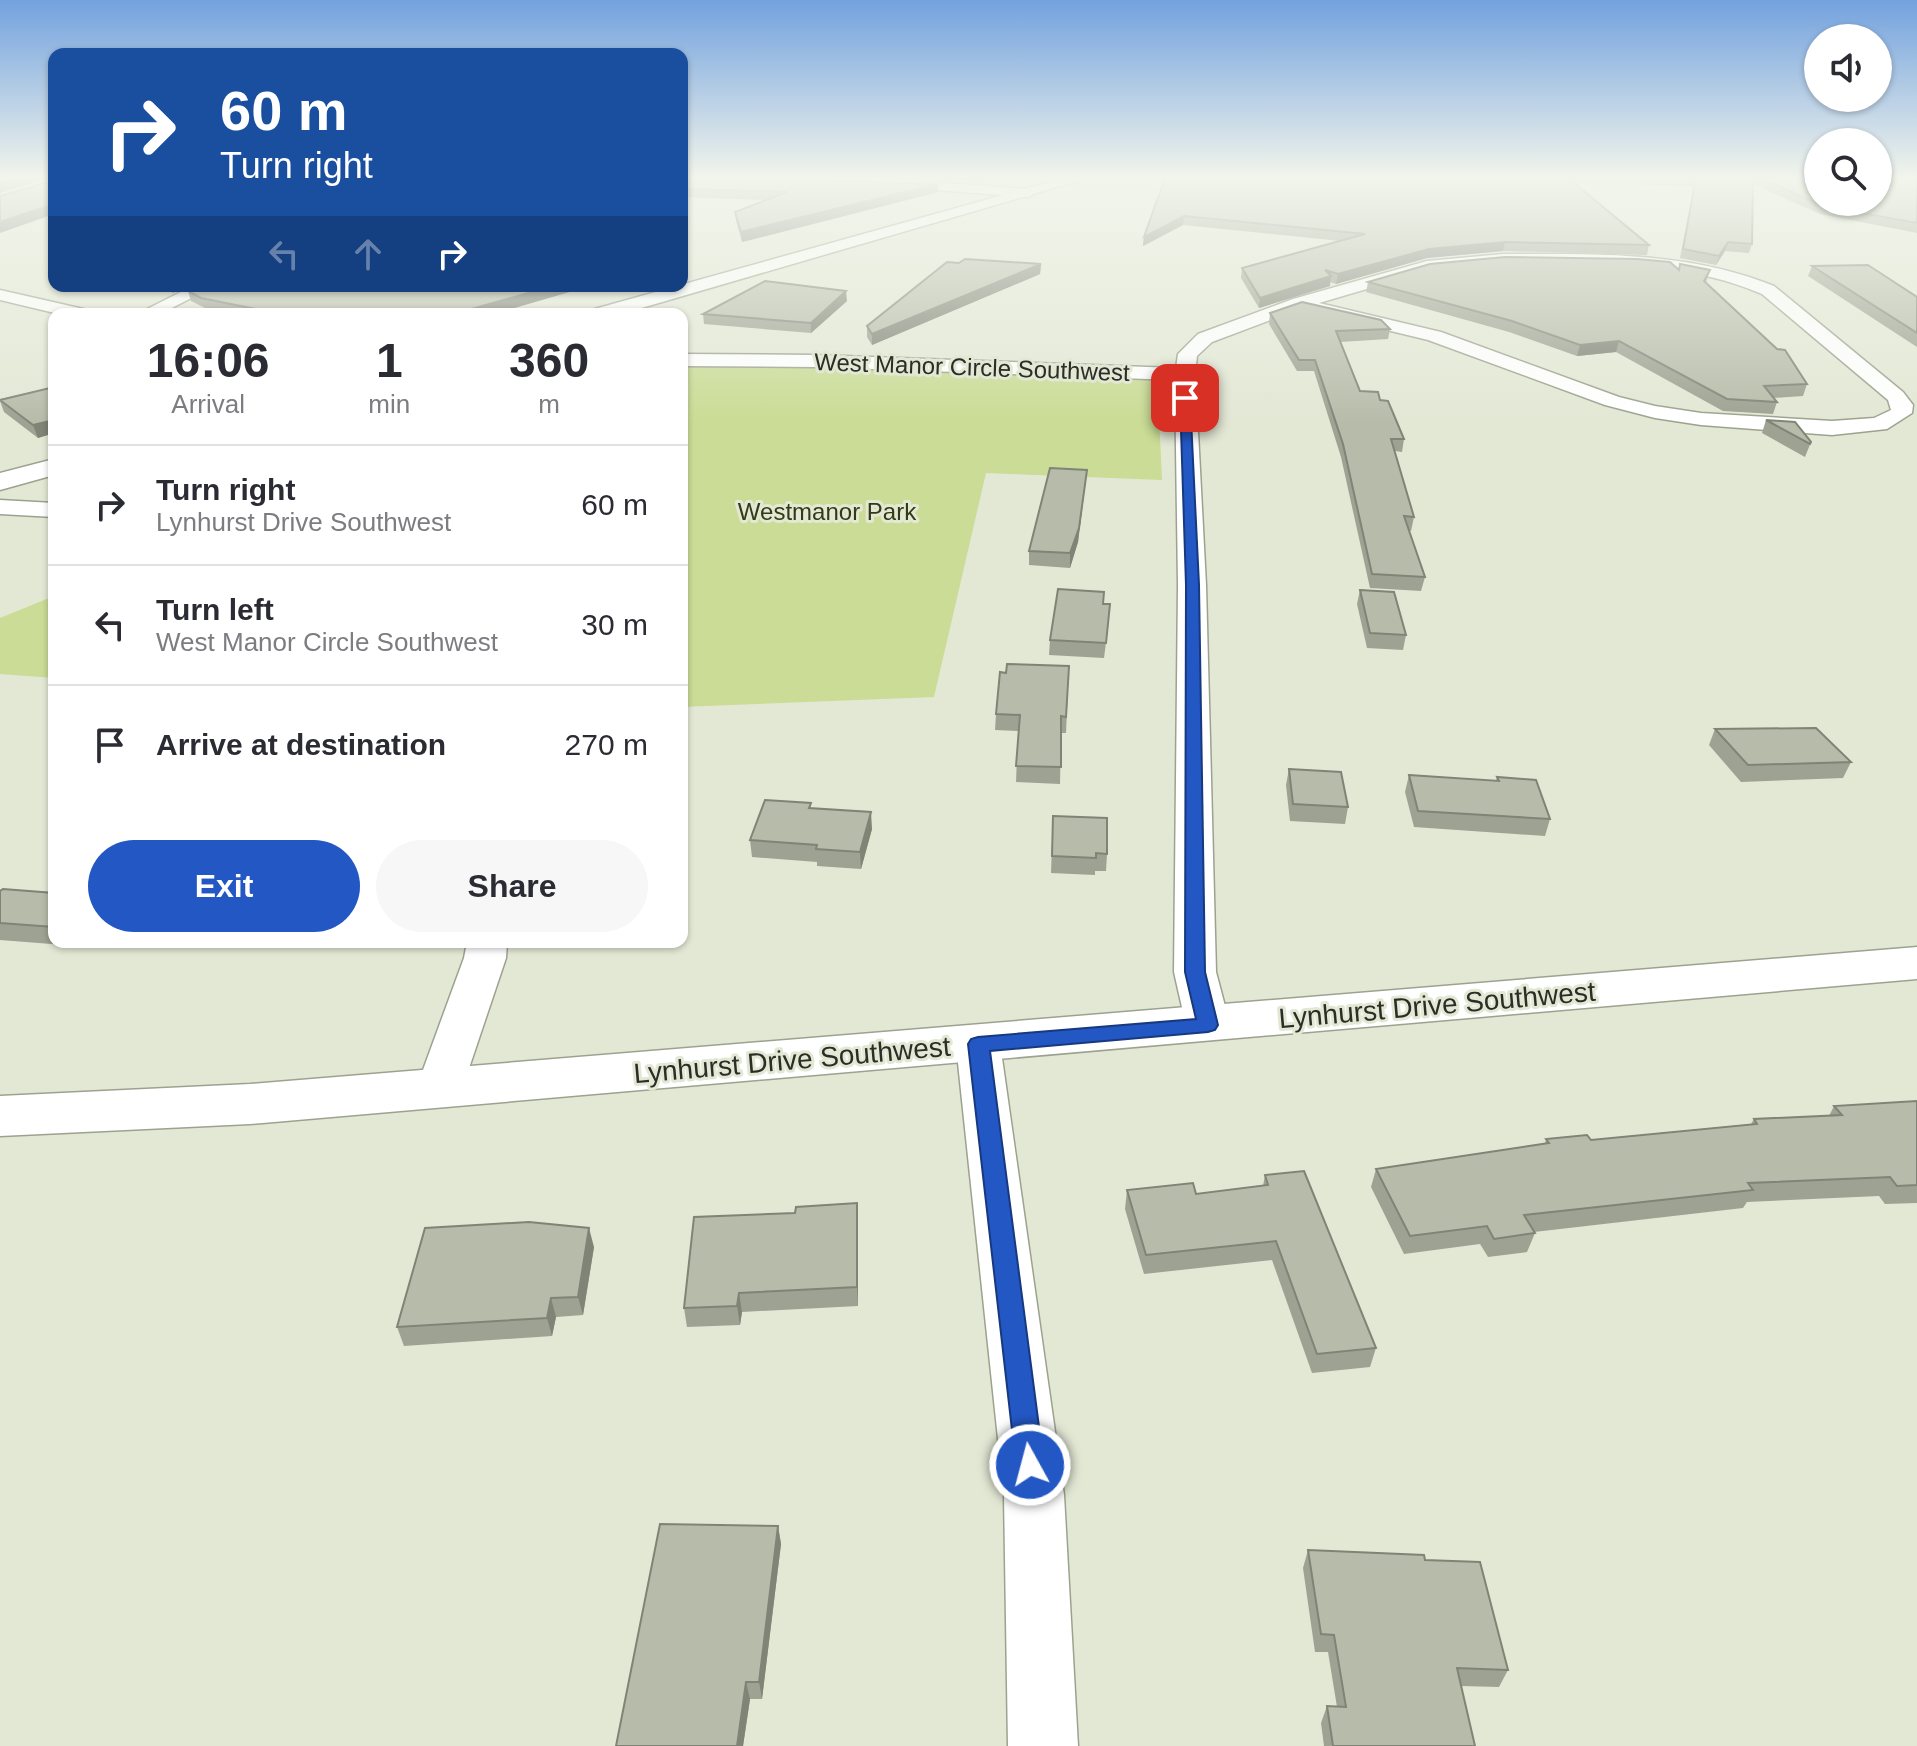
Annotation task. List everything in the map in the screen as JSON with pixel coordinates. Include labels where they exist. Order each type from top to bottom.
[{"type":"street","points":[[688,289],[792,259]]},
{"type":"street","points":[[1208,1025],[1195,972],[1192,585],[1185,374],[1188,354],[1205,338],[1299,303],[1399,271],[1463,261],[1625,262],[1712,271],[1768,290],[1896,396],[1902,405],[1901,413],[1879,424],[1832,428],[1701,419],[1655,412],[1612,401],[1434,336],[1299,303]]},
{"type":"street","points":[[159,308],[194,292]]},
{"type":"street","points":[[619,308],[676,292]]},
{"type":"street","points":[[0,295],[56,308]]},
{"type":"street","name":"West Manor Circle Southwest","points":[[688,360],[831,361],[1185,374]]},
{"type":"street","points":[[0,482],[48,469]]},
{"type":"street","points":[[0,507],[48,510]]},
{"type":"street","points":[[439,1089],[486,948]]},
{"type":"street","name":"Lynhurst Drive Southwest","points":[[0,1116],[250,1104],[439,1089],[1917,963]]},
{"type":"street","points":[[978,1044],[1034,1495],[1043,1746]]},
{"type":"green space","name":"Westmanor Park","points":[[688,359],[1157,373],[1162,480],[986,473],[934,697],[688,707]]},
{"type":"green space","points":[[48,598],[48,678],[0,674],[0,618]]},
{"type":"building","points":[[972,259],[1041,264],[872,334],[867,326],[947,262]]},
{"type":"building","points":[[1273,259],[1391,259],[1338,274],[1325,270],[1331,276],[1260,298],[1242,268]]},
{"type":"building","points":[[1478,259],[1642,259],[1670,262],[1679,270],[1680,264],[1710,270],[1704,281],[1777,349],[1785,350],[1807,384],[1764,386],[1777,402],[1727,399],[1619,341],[1580,345],[1512,321],[1368,282],[1430,264]]},
{"type":"building","points":[[1868,265],[1917,297],[1917,333],[1812,266]]},
{"type":"building","points":[[765,281],[846,291],[811,323],[703,314]]},
{"type":"building","points":[[190,292],[532,292],[475,308],[250,308],[201,298]]},
{"type":"building","points":[[1302,302],[1381,320],[1390,329],[1336,331],[1360,391],[1378,392],[1380,400],[1388,401],[1404,439],[1391,439],[1414,517],[1404,516],[1425,577],[1372,574],[1343,444],[1315,360],[1299,360],[1270,313]]},
{"type":"building","points":[[48,388],[48,421],[33,425],[0,400]]},
{"type":"building","points":[[1766,420],[1795,422],[1810,444]]},
{"type":"building","points":[[1050,468],[1087,470],[1079,528],[1070,553],[1029,551]]},
{"type":"building","points":[[1058,589],[1104,592],[1103,604],[1110,604],[1106,643],[1050,640]]},
{"type":"building","points":[[1360,590],[1394,592],[1406,635],[1370,633]]},
{"type":"building","points":[[1007,664],[1069,666],[1066,717],[1061,716],[1061,767],[1016,766],[1020,715],[996,714],[1000,672],[1006,673]]},
{"type":"building","points":[[1816,728],[1851,762],[1748,765],[1715,729]]},
{"type":"building","points":[[1289,769],[1341,772],[1348,807],[1293,804]]},
{"type":"building","points":[[1409,775],[1499,781],[1497,777],[1536,780],[1550,819],[1418,811]]},
{"type":"building","points":[[765,800],[811,803],[809,808],[871,812],[860,852],[750,840]]},
{"type":"building","points":[[1053,816],[1107,818],[1107,854],[1096,853],[1096,858],[1052,856]]},
{"type":"building","points":[[0,891],[48,893],[48,927],[0,923]]},
{"type":"building","points":[[1917,1101],[1917,1185],[1897,1186],[1890,1177],[1748,1183],[1753,1190],[1524,1215],[1535,1233],[1494,1239],[1487,1226],[1410,1236],[1376,1169],[1549,1143],[1546,1139],[1587,1135],[1591,1140],[1757,1124],[1754,1119],[1842,1115],[1834,1106]]},
{"type":"building","points":[[1304,1171],[1376,1348],[1317,1354],[1276,1241],[1146,1255],[1127,1190],[1193,1183],[1196,1194],[1268,1185],[1265,1175]]},
{"type":"building","points":[[857,1203],[857,1287],[739,1293],[737,1306],[684,1308],[694,1217],[795,1213],[796,1207]]},
{"type":"building","points":[[529,1222],[589,1228],[578,1297],[551,1298],[547,1318],[397,1327],[425,1228]]},
{"type":"building","points":[[660,1524],[778,1526],[759,1682],[746,1682],[737,1746],[616,1746]]},
{"type":"building","points":[[1308,1550],[1424,1555],[1425,1560],[1480,1562],[1508,1670],[1457,1668],[1475,1746],[1333,1746],[1327,1706],[1346,1707],[1334,1635],[1321,1634]]},
{"type":"route","points":[[1030,1465],[978,1044],[1208,1025],[1195,972],[1192,585],[1185,398]]}]
